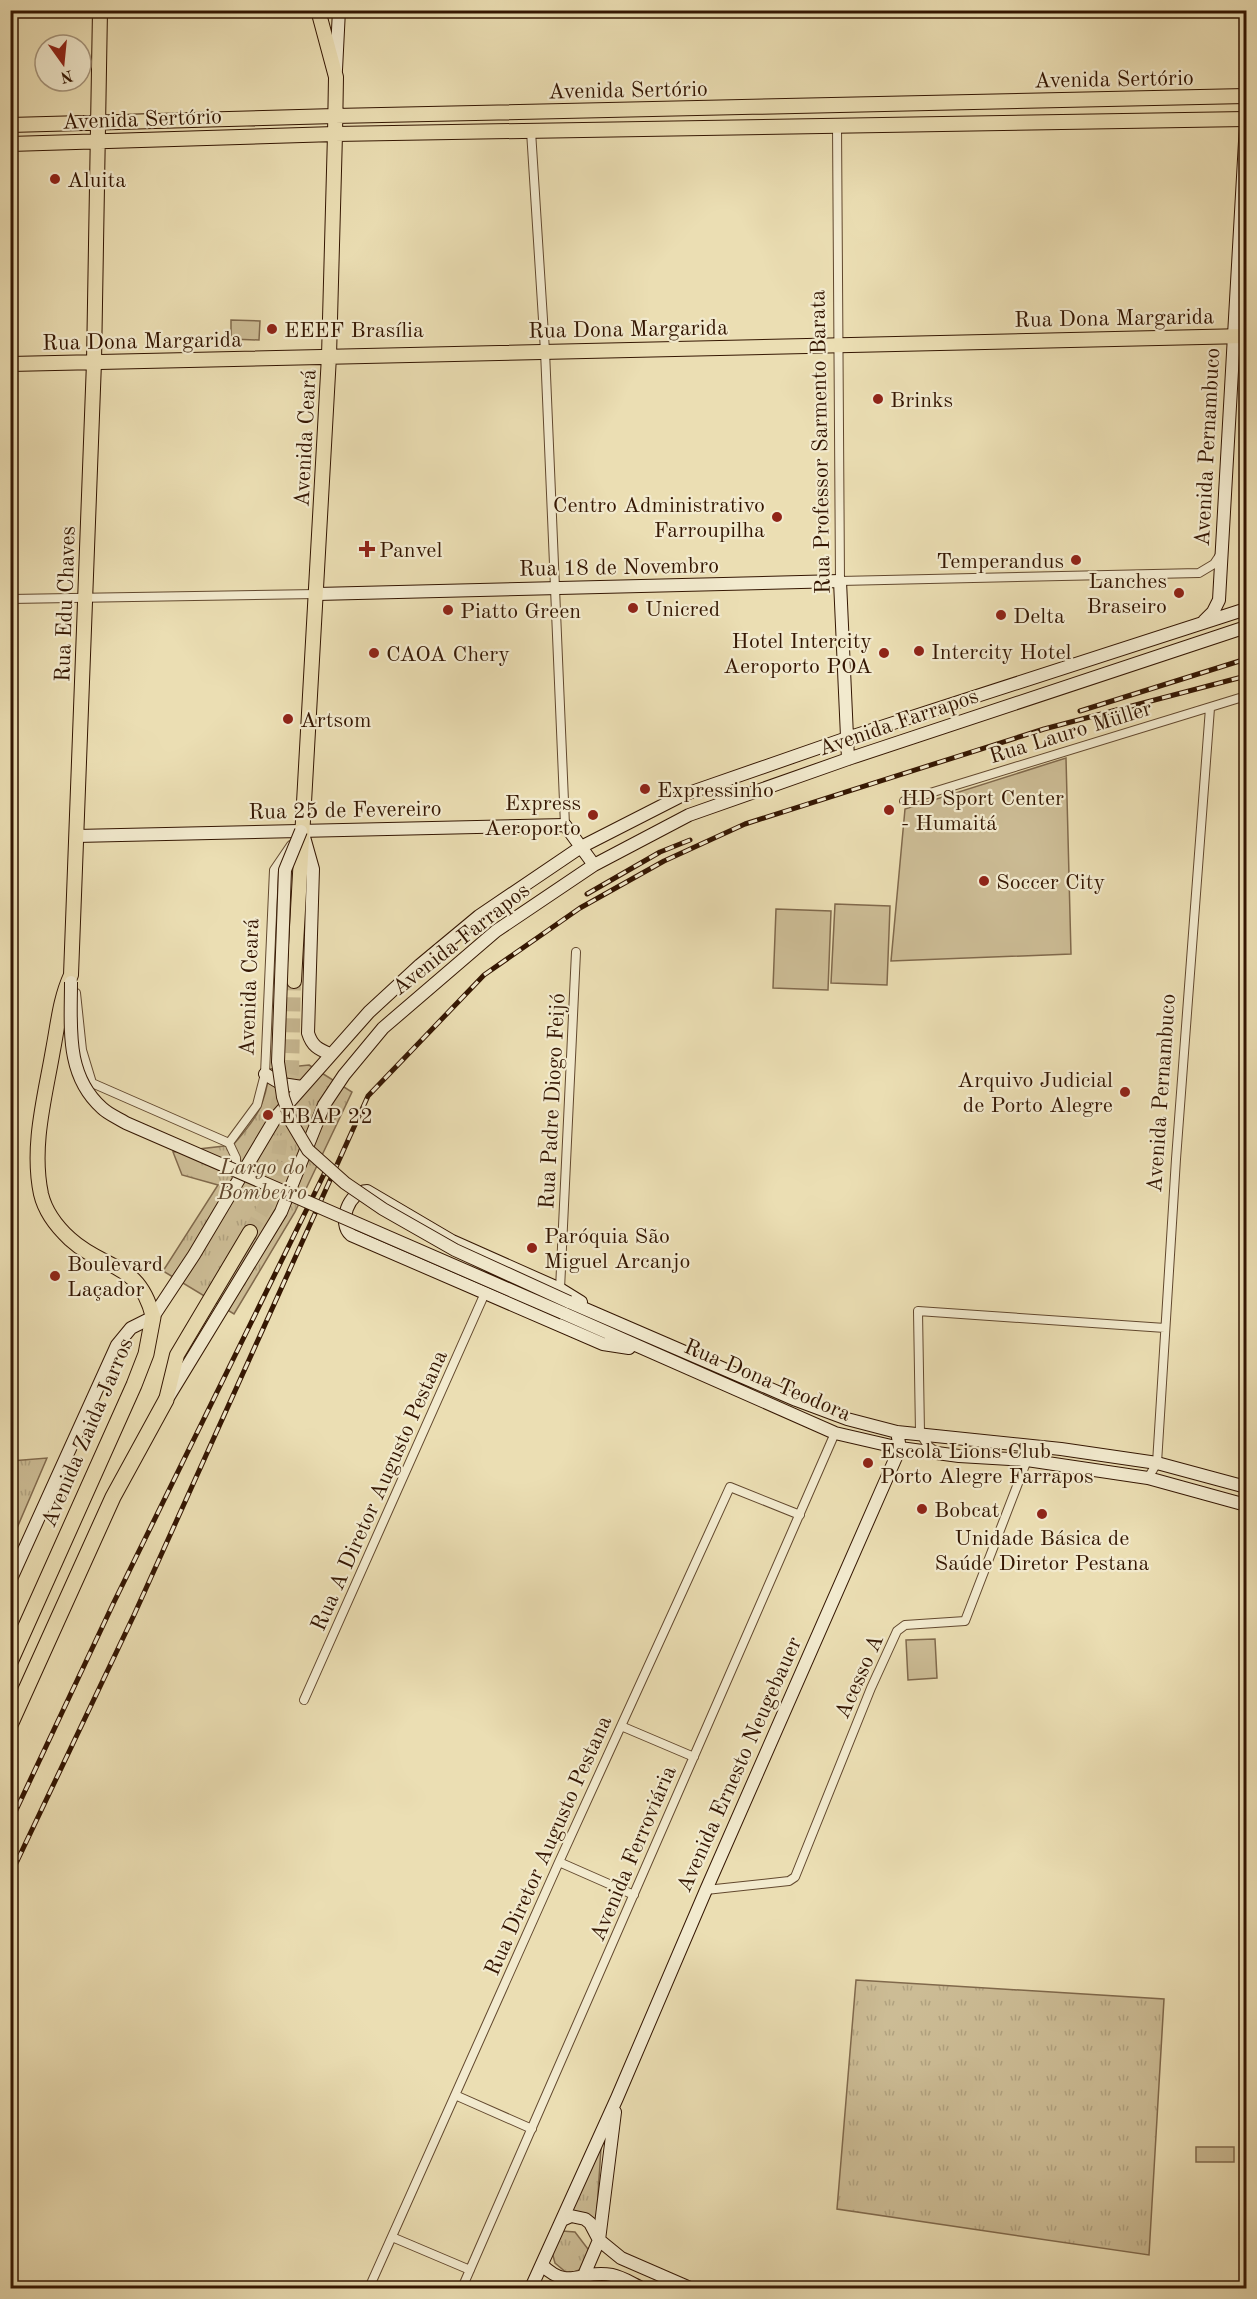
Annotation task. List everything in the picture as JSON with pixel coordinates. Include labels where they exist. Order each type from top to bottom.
[{"type":"highway","name":"Avenida Zaida Jarros","points":[[10,1662],[134,1385],[146,1354],[153,1317]]},
{"type":"highway","points":[[10,1725],[113,1497],[166,1400]]},
{"type":"main road","name":"Rua Edu Chaves","points":[[71,978],[94,362],[100,10]]},
{"type":"main road","points":[[318,10],[336,77]]},
{"type":"main road","name":"Avenida Ceará","points":[[294,981],[329,356],[339,10]]},
{"type":"main road","name":"Avenida Sertório","points":[[10,125],[1246,96]]},
{"type":"main road","name":"Avenida Sertório","points":[[10,144],[531,130],[1246,119]]},
{"type":"main road","name":"Avenida Pernambuco","points":[[1202,623],[1213,612],[1219,600],[1220,555],[1240,336],[1246,124]]},
{"type":"main road","name":"Rua Dona Margarida","points":[[10,364],[1240,336]]},
{"type":"main road","name":"Rua 18 de Novembro","points":[[317,594],[840,581]]},
{"type":"main road","name":"Rua Professor Sarmento Barata","points":[[840,581],[848,759]]},
{"type":"main road","name":"Avenida Farrapos","points":[[153,1317],[234,1190],[276,1118],[330,1054],[369,1012],[420,965],[479,916],[581,847],[683,795],[847,738],[1246,609]]},
{"type":"main road","name":"Avenida Farrapos","points":[[166,1400],[281,1212],[324,1105],[344,1075],[382,1028],[496,931],[594,865],[689,815],[848,759],[1246,627]]},
{"type":"main road","points":[[565,825],[594,865]]},
{"type":"main road","name":"Rua 25 de Fevereiro","points":[[76,836],[565,825]]},
{"type":"main road","points":[[301,831],[285,870],[278,1062],[283,1097],[292,1123],[308,1150],[345,1183],[383,1209],[455,1250],[566,1308]]},
{"type":"main road","name":"Avenida Ceará","points":[[301,831],[313,869],[308,1033],[317,1049],[330,1054]]},
{"type":"main road","points":[[71,978],[72,1050],[76,1071],[87,1092],[103,1109],[126,1123],[566,1308]]},
{"type":"main road","points":[[10,1581],[117,1345],[131,1328],[153,1317],[146,1296],[134,1279],[126,1271],[82,1249],[69,1238],[46,1209],[42,1196],[37,1165],[39,1136],[63,991],[71,978]]},
{"type":"main road","points":[[265,1074],[282,1084],[302,1087]]},
{"type":"main road","points":[[613,1321],[560,1289],[452,1240],[367,1191],[361,1191],[352,1198],[344,1220],[346,1230],[351,1235],[603,1344],[645,1350]]},
{"type":"main road","points":[[166,1400],[177,1355],[250,1232]]},
{"type":"main road","name":"Rua Dona Teodora","points":[[566,1308],[613,1321],[796,1400],[847,1419],[897,1432],[1157,1463],[1246,1487]]},
{"type":"main road","name":"Rua Dona Teodora","points":[[566,1308],[645,1350],[835,1433],[900,1448],[1027,1460],[1148,1478],[1246,1505]]},
{"type":"main road","points":[[897,1432],[900,1448]]},
{"type":"main road","name":"Avenida Ernesto Neugebauer","points":[[531,2289],[617,2098],[900,1448]]},
{"type":"main road","name":"Avenida Ernesto Neugebauer","points":[[572,2289],[584,2275],[599,2240],[617,2098]]},
{"type":"main road","points":[[562,2220],[571,2216],[585,2219],[590,2223],[599,2240],[621,2258],[690,2289]]},
{"type":"main road","points":[[542,2265],[555,2276],[565,2280],[584,2275],[613,2275],[642,2289]]},
{"type":"street","name":"Rua Professor Sarmento Barata","points":[[837,125],[840,581]]},
{"type":"street","points":[[531,130],[545,351],[565,825]]},
{"type":"street","name":"Rua 18 de Novembro","points":[[840,581],[1199,573],[1214,564],[1220,555]]},
{"type":"street","name":"Rua 18 de Novembro","points":[[10,599],[317,594]]},
{"type":"street","name":"Rua Lauro Müller","points":[[904,801],[1246,696]]},
{"type":"street","name":"Avenida Pernambuco","points":[[1148,1478],[1157,1463],[1210,708]]},
{"type":"street","name":"Avenida Ceará","points":[[229,1143],[257,1105],[265,1074],[274,870],[301,831]]},
{"type":"street","name":"Rua Padre Diogo Feijó","points":[[560,1289],[576,952]]},
{"type":"street","name":"Rua Edu Chaves","points":[[71,978],[76,991],[82,1050],[92,1083],[229,1143]]},
{"type":"street","points":[[229,1143],[236,1158],[234,1190]]},
{"type":"street","name":"Rua A Diretor Augusto Pestana","points":[[304,1700],[484,1293]]},
{"type":"street","points":[[937,1452],[928,1446],[920,1433],[918,1311],[1165,1328]]},
{"type":"street","name":"Avenida Ferroviária","points":[[462,2289],[835,1433]]},
{"type":"street","name":"Acesso A","points":[[706,1890],[789,1881],[795,1877],[870,1688],[897,1631],[906,1625],[965,1621],[1027,1460]]},
{"type":"street","name":"Rua Diretor Augusto Pestana","points":[[369,2289],[559,1862],[730,1487],[801,1515]]},
{"type":"street","points":[[621,1726],[694,1757]]},
{"type":"street","points":[[559,1862],[634,1895]]},
{"type":"street","points":[[455,2095],[532,2129]]},
{"type":"street","points":[[392,2237],[470,2270]]},
{"type":"green space","points":[[231,320],[260,321],[259,340],[231,339]]},
{"type":"green space","name":"Soccer City","points":[[1066,758],[1071,954],[891,961],[905,809]]},
{"type":"green space","points":[[835,904],[890,906],[887,985],[831,983]]},
{"type":"green space","points":[[776,909],[831,911],[828,990],[773,988]]},
{"type":"green space","name":"Largo do Bombeiro","points":[[309,1065],[352,1092],[295,1212],[234,1314],[163,1271],[218,1185],[182,1175],[173,1152],[233,1145],[259,1111],[270,1069]]},
{"type":"green space","points":[[47,1458],[11,1542],[11,1461]]},
{"type":"green space","points":[[935,1639],[937,1678],[908,1680],[906,1640]]},
{"type":"green space","points":[[856,1980],[1164,1999],[1149,2255],[837,2209]]},
{"type":"green space","points":[[1196,2147],[1234,2147],[1234,2162],[1196,2162]]},
{"type":"green space","points":[[601,2148],[596,2225],[570,2210]]},
{"type":"green space","points":[[562,2231],[575,2232],[591,2253],[582,2269],[568,2274],[555,2263],[552,2252]]},
{"type":"tunnel","points":[[250,1232],[270,1198],[276,1172],[280,1143],[276,1112],[278,1103],[288,1087],[292,1072],[294,981]]},
{"type":"railway","points":[[1080,711],[1246,659]]},
{"type":"railway","points":[[10,1876],[134,1615],[368,1096],[484,975],[580,908],[664,861],[745,824],[1044,729],[1246,676]]},
{"type":"railway","points":[[587,894],[660,852],[690,840]]},
{"type":"railway","points":[[10,1823],[114,1602],[327,1168]]},
{"type":"place","name":"Aluita","points":[[55,179]]},
{"type":"place","name":"EEEF Brasília","points":[[272,329]]},
{"type":"place","name":"Brinks","points":[[878,399]]},
{"type":"place","name":"Centro Administrativo Farroupilha","points":[[777,517]]},
{"type":"place","name":"Panvel","points":[[367,549]]},
{"type":"place","name":"Temperandus","points":[[1076,560]]},
{"type":"place","name":"Lanches Braseiro","points":[[1179,593]]},
{"type":"place","name":"Unicred","points":[[633,608]]},
{"type":"place","name":"Piatto Green","points":[[448,610]]},
{"type":"place","name":"Delta","points":[[1001,615]]},
{"type":"place","name":"Intercity Hotel","points":[[919,651]]},
{"type":"place","name":"CAOA Chery","points":[[374,653]]},
{"type":"place","name":"Hotel Intercity Aeroporto POA","points":[[884,653]]},
{"type":"place","name":"Artsom","points":[[288,719]]},
{"type":"place","name":"Expressinho","points":[[645,789]]},
{"type":"place","name":"HD Sport Center - Humaitá","points":[[889,810]]},
{"type":"place","name":"Express Aeroporto","points":[[593,815]]},
{"type":"place","name":"Soccer City","points":[[984,881]]},
{"type":"place","name":"Arquivo Judicial de Porto Alegre","points":[[1125,1092]]},
{"type":"place","name":"EBAP 22","points":[[268,1115]]},
{"type":"place","name":"Paróquia São Miguel Arcanjo","points":[[532,1248]]},
{"type":"place","name":"Boulevard Laçador","points":[[55,1276]]},
{"type":"place","name":"Escola Lions Club Porto Alegre Farrapos","points":[[868,1463]]},
{"type":"place","name":"Bobcat","points":[[922,1509]]},
{"type":"place","name":"Unidade Básica de Saúde Diretor Pestana","points":[[1042,1514]]}]
